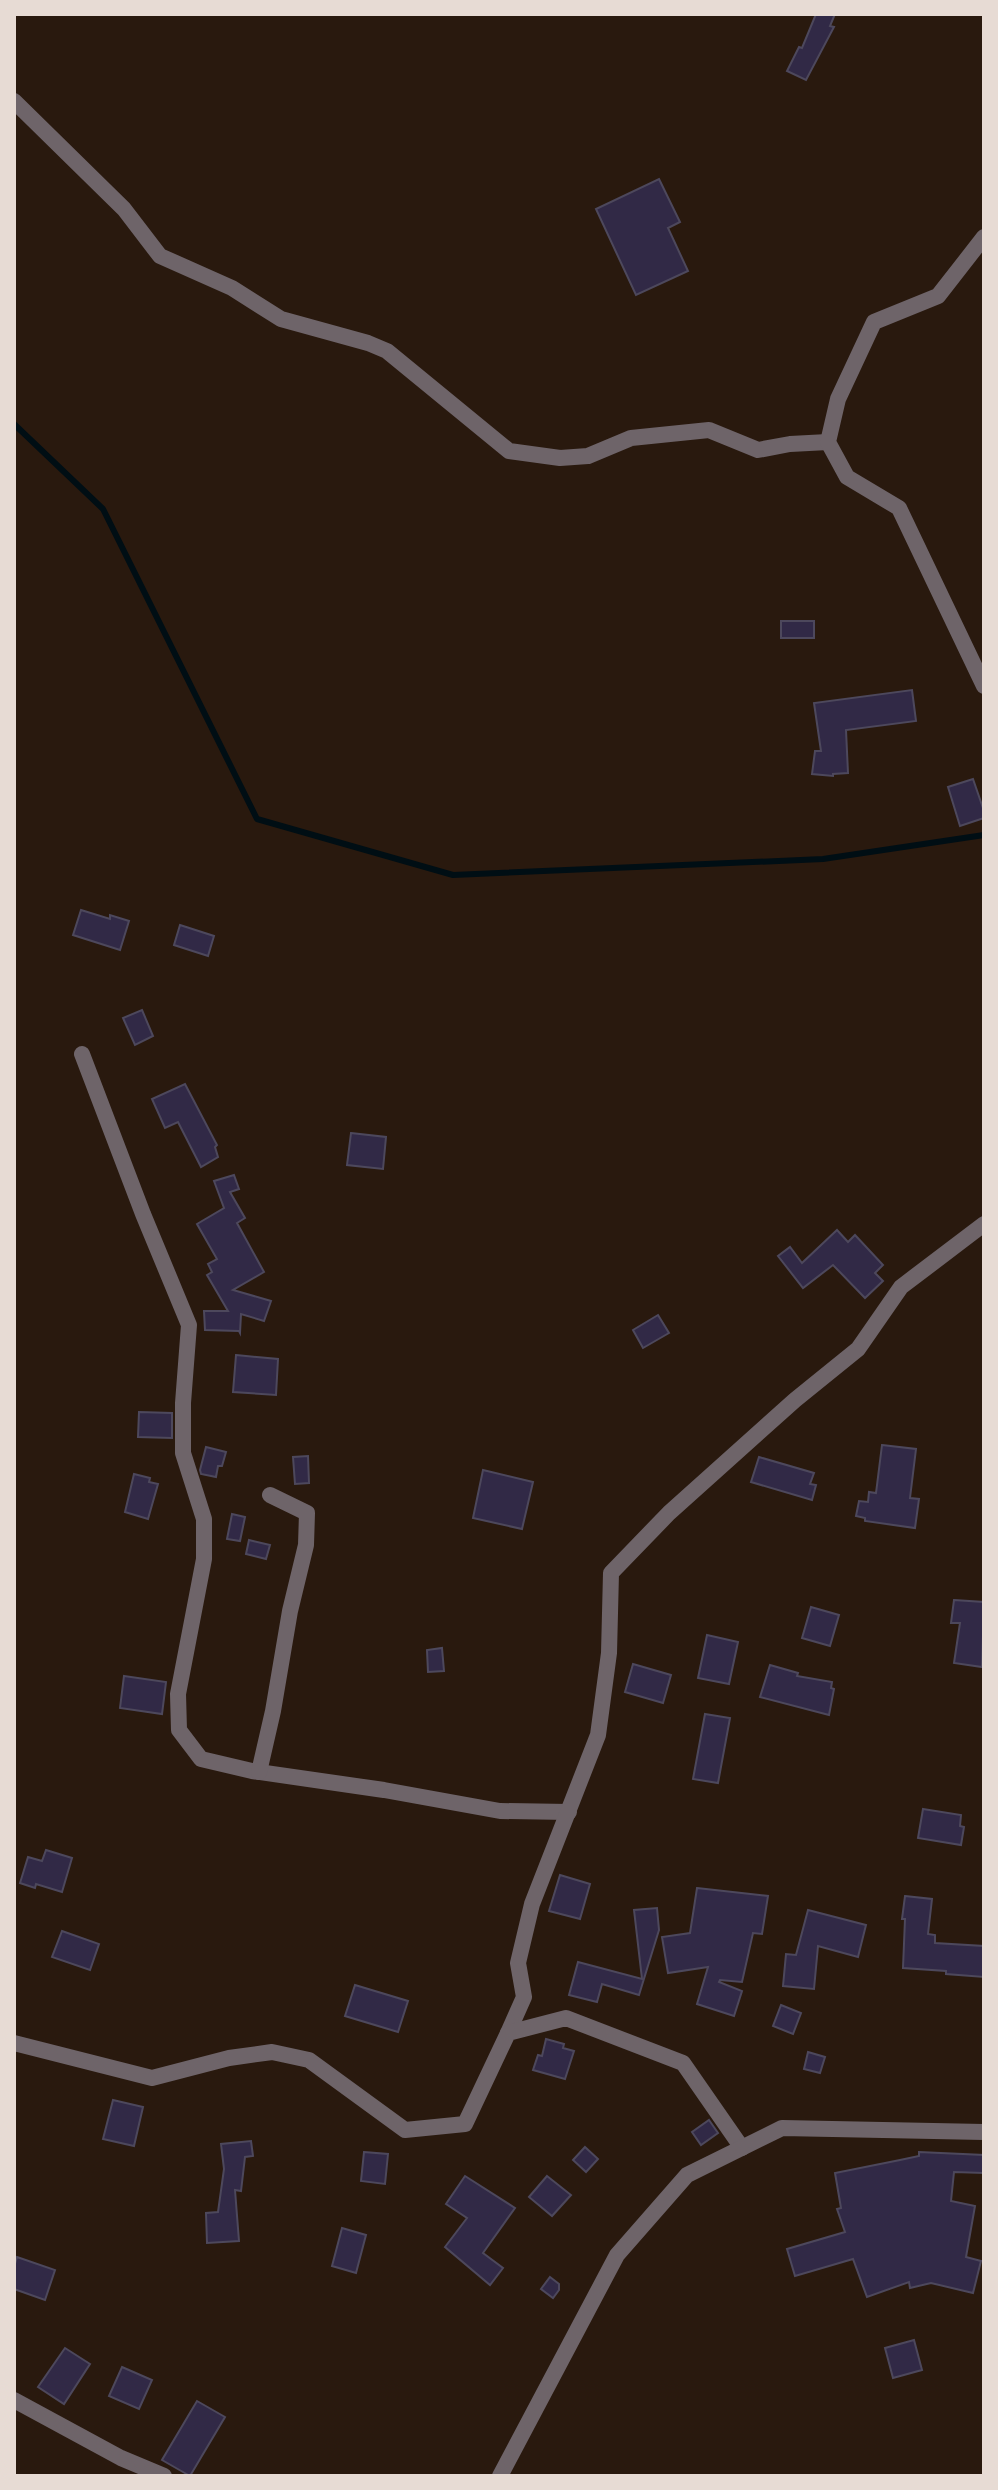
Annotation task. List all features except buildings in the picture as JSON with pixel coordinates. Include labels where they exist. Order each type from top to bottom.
[{"type":"street","points":[[14,101],[124,209],[160,256],[232,288],[281,319],[387,351],[509,451],[560,458],[588,456],[631,438],[709,430],[758,450],[828,442]]},
{"type":"street","points":[[984,237],[938,296],[874,322],[838,399],[828,442],[847,477],[899,508],[984,686]]},
{"type":"street","points":[[82,1054],[189,1325],[183,1453],[204,1519],[204,1559],[178,1694],[179,1730],[201,1759],[259,1772],[500,1811],[569,1812]]},
{"type":"street","points":[[14,2043],[152,2078],[229,2058],[272,2052],[309,2060],[405,2130],[465,2124],[524,1997],[518,1963],[532,1904],[598,1735],[609,1653],[611,1573],[669,1513],[795,1400],[858,1349],[901,1287],[984,1224]]},
{"type":"street","points":[[259,1772],[306,1545],[307,1513],[270,1495]]},
{"type":"street","points":[[508,2033],[566,2018],[683,2063],[742,2148]]},
{"type":"street","points":[[500,2476],[617,2255],[687,2175],[782,2128],[984,2132]]},
{"type":"street","points":[[14,2400],[121,2458],[164,2476]]},
{"type":"waterway","points":[[14,424],[103,509],[257,819],[453,875],[823,859],[984,835]]}]
